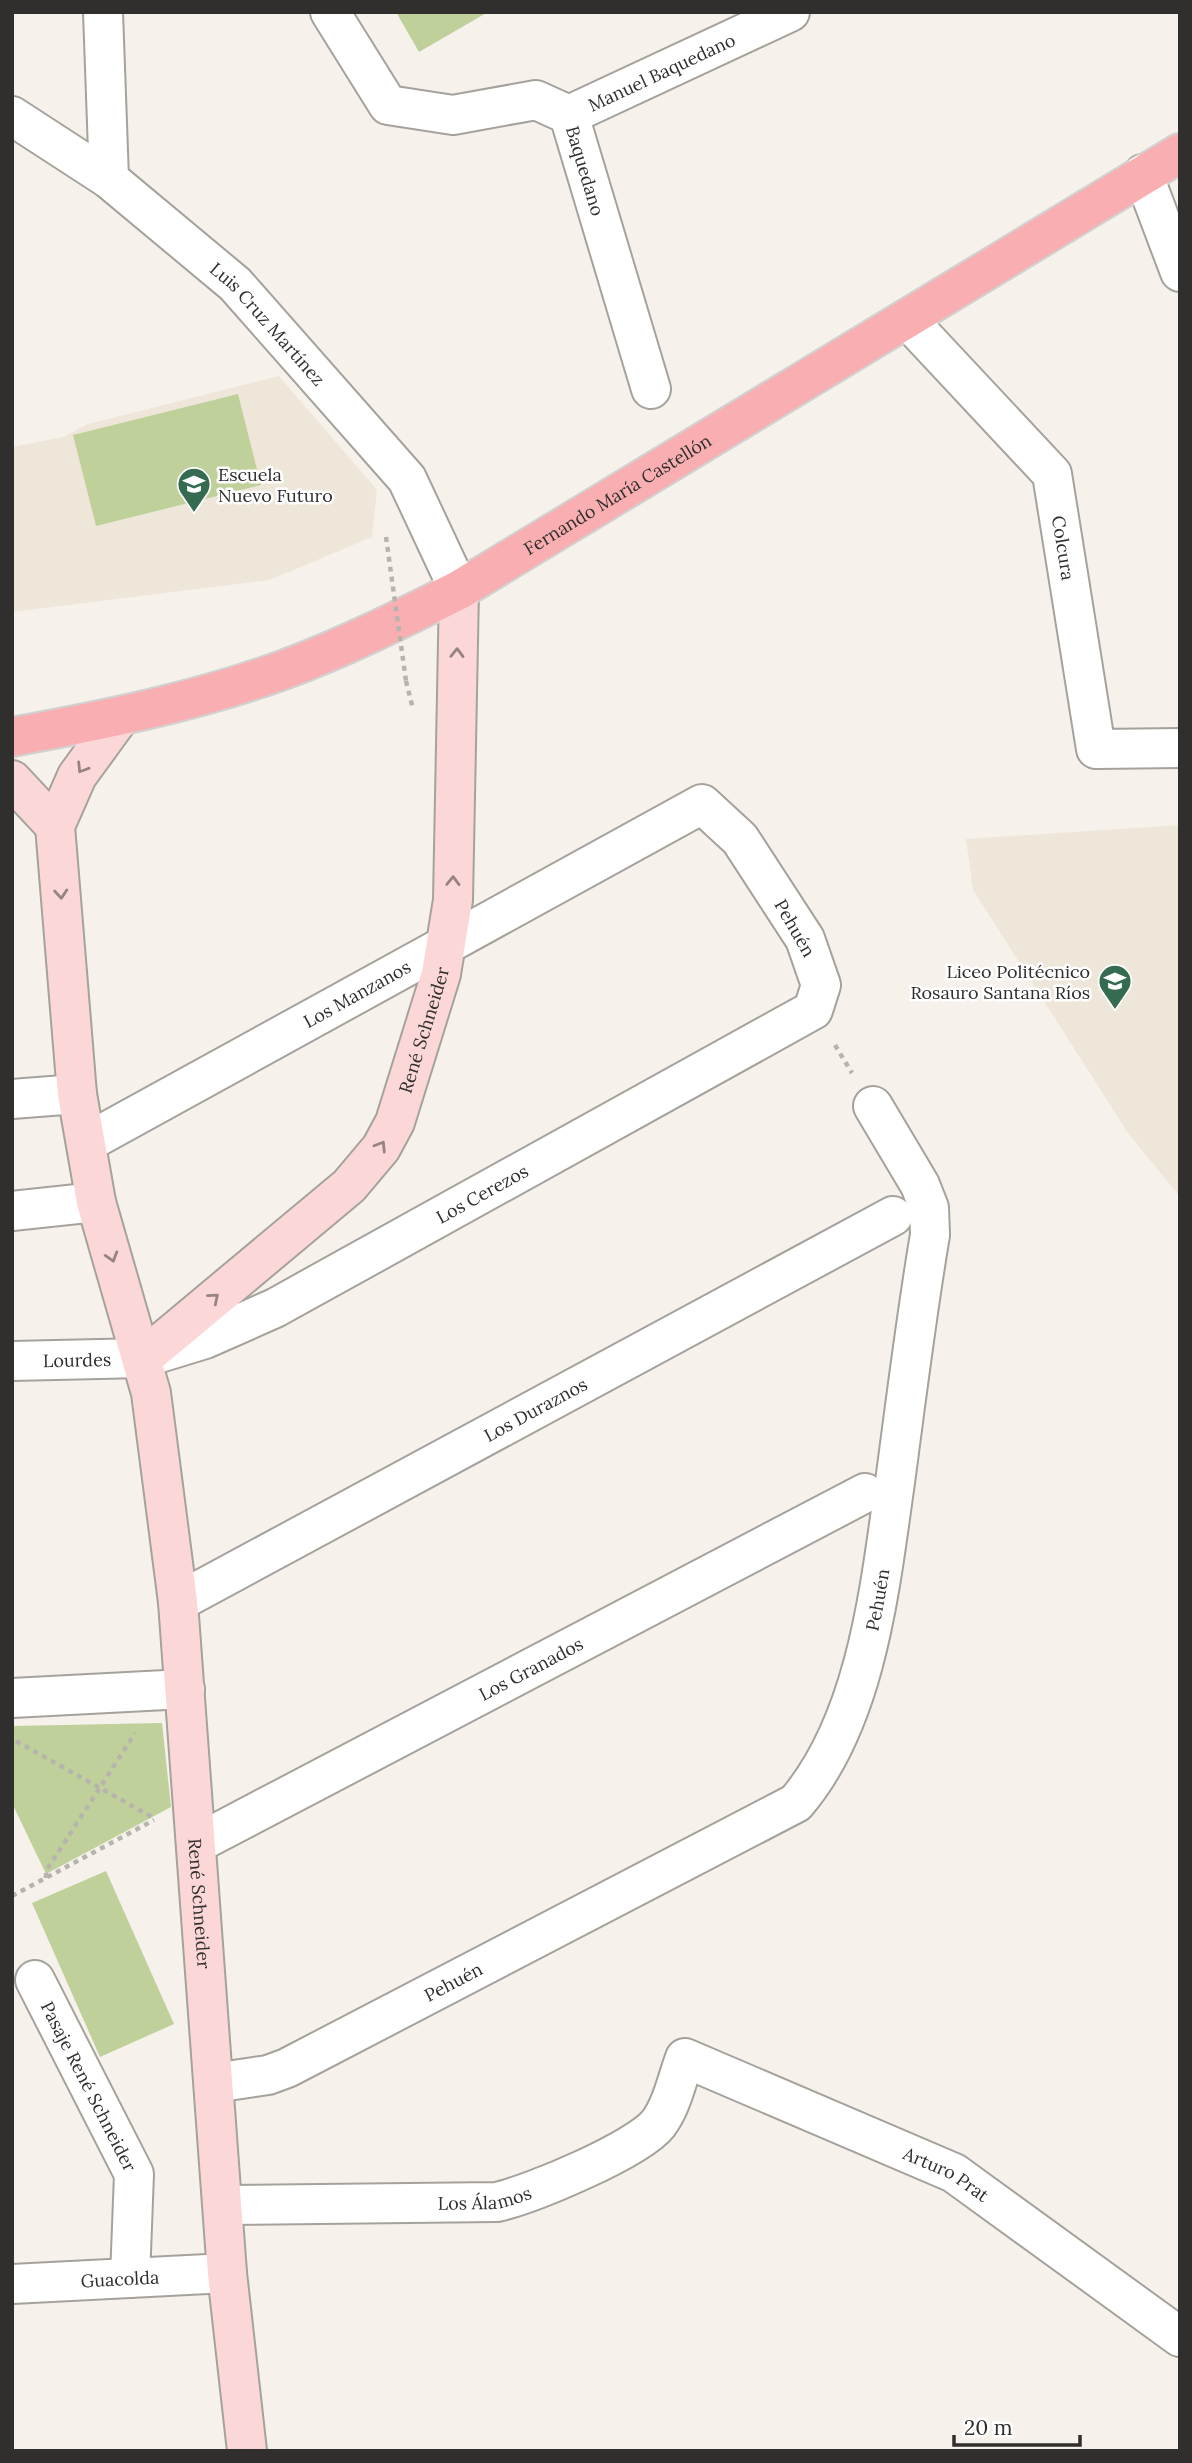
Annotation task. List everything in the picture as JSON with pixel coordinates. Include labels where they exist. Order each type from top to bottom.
[{"type":"main road","name":"Fernando María Castellón","points":[[12,737],[120,717],[282,670],[338,648],[458,590],[1180,152]]},
{"type":"main road","name":"René Schneider","points":[[143,1358],[349,1186],[381,1148],[405,1095],[448,944],[453,900],[458,590]]},
{"type":"main road","name":"René Schneider","points":[[120,717],[77,776],[55,826],[77,1094],[96,1202],[151,1393],[178,1602],[167,1690],[196,1844],[227,2273],[247,2451]]},
{"type":"main road","points":[[12,780],[55,826]]},
{"type":"street","points":[[103,12],[109,179]]},
{"type":"street","name":"Baquedano","points":[[330,12],[388,105],[453,115],[536,100],[569,115],[651,389]]},
{"type":"street","name":"Manuel Baquedano","points":[[569,115],[789,12]]},
{"type":"street","name":"Luis Cruz Martínez","points":[[12,116],[109,179],[235,284],[407,479],[458,590]]},
{"type":"street","points":[[1143,174],[1180,272]]},
{"type":"street","name":"Colcura","points":[[907,319],[1052,474],[1096,749],[1180,748]]},
{"type":"street","name":"Los Manzanos","points":[[86,1143],[702,804]]},
{"type":"street","name":"Pehuén","points":[[702,804],[740,839],[805,939],[821,985],[813,1010]]},
{"type":"street","name":"Los Cerezos","points":[[143,1358],[205,1339],[275,1308],[813,1010]]},
{"type":"street","points":[[12,1099],[77,1094]]},
{"type":"street","name":"Pehuén","points":[[214,2083],[268,2075],[287,2068],[796,1803],[814,1782],[852,1697],[875,1622],[930,1235],[929,1209],[920,1185],[873,1106]]},
{"type":"street","points":[[12,1210],[96,1202]]},
{"type":"street","name":"Los Duraznos","points":[[178,1602],[893,1216]]},
{"type":"street","name":"Lourdes","points":[[12,1361],[143,1358]]},
{"type":"street","name":"Los Granados","points":[[196,1844],[865,1493]]},
{"type":"street","points":[[12,1698],[167,1690]]},
{"type":"street","name":"Pasaje René Schneider","points":[[35,1980],[134,2174],[130,2278]]},
{"type":"street","name":"Los Álamos","points":[[223,2205],[497,2202],[526,2196],[647,2134],[665,2113],[685,2058]]},
{"type":"street","name":"Arturo Prat","points":[[685,2058],[954,2173],[1180,2337]]},
{"type":"street","name":"Guacolda","points":[[12,2284],[227,2273]]},
{"type":"path","points":[[386,537],[406,681]]},
{"type":"path","points":[[813,1010],[873,1106]]},
{"type":"path","points":[[46,1878],[46,1871],[150,1709],[167,1690]]},
{"type":"path","points":[[12,1739],[156,1819],[12,1896]]},
{"type":"shaded area","name":"Escuela Nuevo Futuro","points":[[279,376],[377,490],[372,537],[270,580],[12,612],[12,447],[63,437],[88,424]]},
{"type":"shaded area","name":"Liceo Politécnico Rosauro Santana Ríos","points":[[1180,825],[1180,1197],[1128,1133],[973,890],[966,839]]},
{"type":"green space","points":[[396,12],[488,12],[419,52]]},
{"type":"green space","points":[[238,394],[261,485],[96,526],[73,435]]},
{"type":"green space","points":[[162,1723],[171,1807],[46,1874],[12,1803],[12,1726]]},
{"type":"green space","points":[[106,1871],[174,2024],[100,2057],[32,1903]]},
{"type":"place","name":"Escuela Nuevo Futuro","points":[[194,514]]},
{"type":"place","name":"Liceo Politécnico Rosauro Santana Ríos","points":[[1115,1011]]}]
